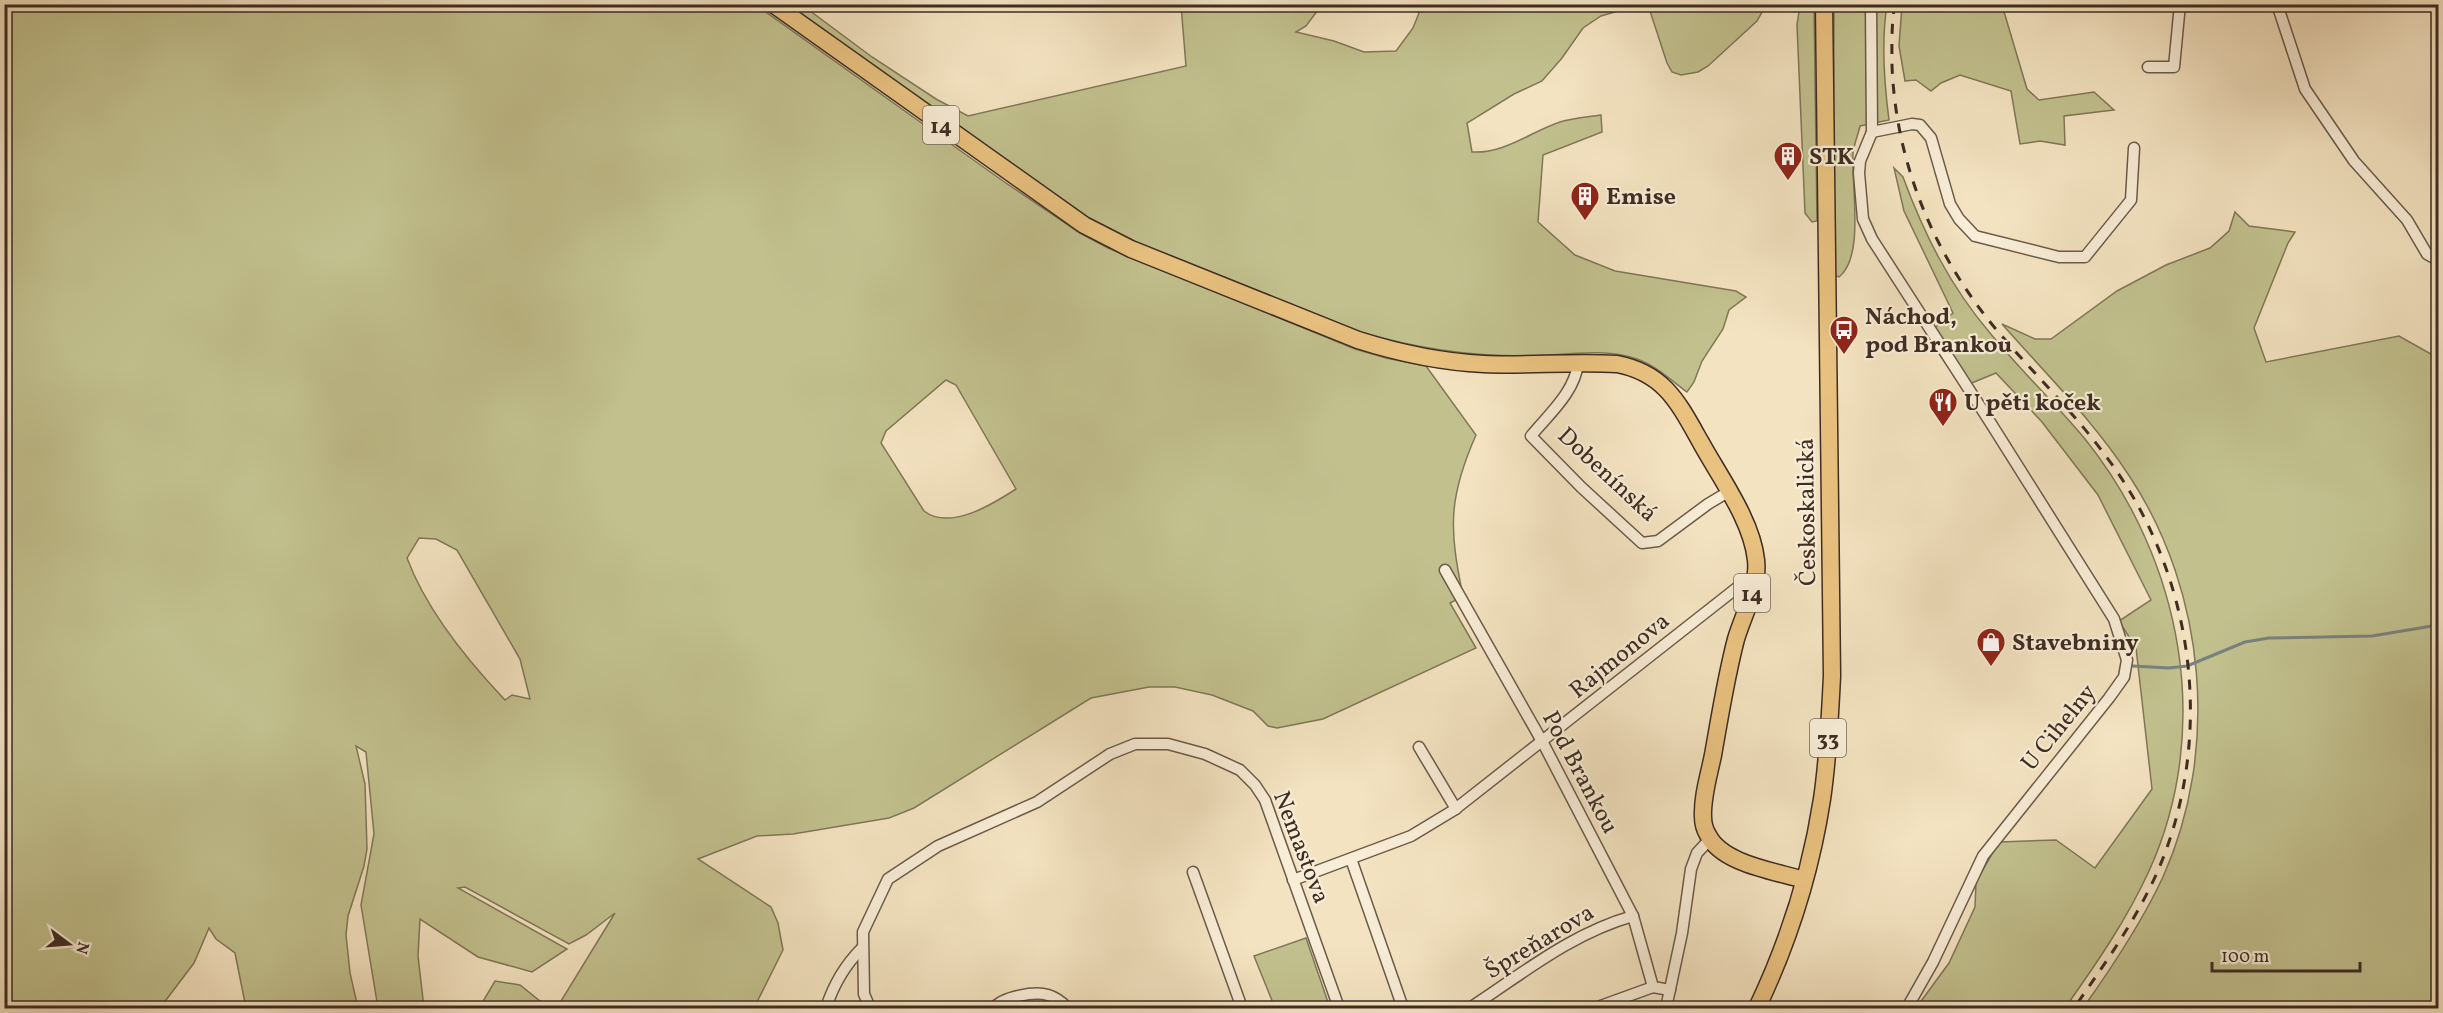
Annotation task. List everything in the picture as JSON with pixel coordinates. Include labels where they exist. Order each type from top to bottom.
[{"type":"main road","name":"14","points":[[773,4],[1027,186],[1084,225],[1131,249],[1349,337],[1389,350],[1481,364],[1617,364],[1632,367],[1655,378],[1677,402],[1728,492],[1747,528],[1756,566],[1754,585],[1731,659],[1704,801],[1703,823],[1710,839]]},
{"type":"main road","name":"Českoskalická","points":[[1756,1008],[1785,941],[1804,880],[1822,800],[1832,676],[1824,4]]},
{"type":"main road","points":[[1710,839],[1723,852],[1735,859],[1804,880]]},
{"type":"street","points":[[1871,4],[1872,132],[1912,124],[1920,125],[1931,138],[1950,204],[1959,219],[1975,236],[2059,257],[2085,257],[2131,200],[2134,148]]},
{"type":"street","points":[[2148,67],[2174,67],[2180,4]]},
{"type":"street","points":[[2277,4],[2305,89],[2354,160],[2407,220],[2427,254],[2439,260]]},
{"type":"street","name":"U Cihelny","points":[[1872,132],[1860,161],[1863,219],[1872,239],[2114,619],[2127,660],[2124,677],[2109,698],[1983,856],[1933,962],[1907,1008]]},
{"type":"street","name":"Dobenínská","points":[[1578,363],[1572,386],[1531,436],[1581,487],[1642,543],[1658,541],[1728,492]]},
{"type":"street","name":"Pod Brankou","points":[[1444,570],[1543,743],[1633,916],[1653,987]]},
{"type":"street","name":"Rajmonova","points":[[1293,880],[1410,836],[1456,809],[1543,743],[1738,587],[1745,584],[1754,585]]},
{"type":"street","name":"Nemastova","points":[[862,948],[863,932],[888,879],[938,846],[1037,802],[1110,754],[1135,744],[1168,744],[1205,754],[1240,770],[1255,785],[1265,800],[1339,1008]]},
{"type":"street","points":[[1419,747],[1456,809]]},
{"type":"street","points":[[1666,1008],[1691,869],[1697,853],[1710,839]]},
{"type":"street","points":[[1351,859],[1403,1008]]},
{"type":"street","points":[[1193,872],[1242,1008]]},
{"type":"street","name":"Špreňarova","points":[[1470,1008],[1576,939],[1598,928],[1633,916]]},
{"type":"street","points":[[826,1008],[829,998],[851,959],[862,948]]},
{"type":"street","points":[[862,948],[864,993],[870,1008]]},
{"type":"street","points":[[1595,1008],[1653,987],[1670,990]]},
{"type":"street","points":[[993,1008],[997,1004],[1017,997],[1035,994],[1048,995],[1068,1008]]},
{"type":"shaded area","points":[[1188,4],[1331,5],[1321,6],[1306,26],[1296,32],[1334,41],[1364,52],[1396,51],[1413,28],[1419,13],[1408,5],[1639,5],[1601,16],[1583,28],[1542,81],[1514,94],[1467,123],[1472,152],[1484,152],[1506,146],[1560,122],[1601,115],[1602,132],[1543,155],[1538,222],[1575,255],[1615,271],[1736,291],[1746,297],[1729,310],[1723,329],[1702,361],[1694,382],[1687,392],[1651,365],[1624,355],[1610,353],[1523,356],[1482,354],[1421,347],[1381,338],[1134,241],[1089,218],[788,5],[802,5],[872,57],[936,99],[968,116],[1186,66],[1181,5],[1187,5],[1188,8]]},
{"type":"shaded area","points":[[1648,4],[1766,5],[1757,21],[1708,66],[1698,72],[1681,75],[1672,72],[1667,63]]},
{"type":"shaded area","points":[[5,5],[756,5],[1080,233],[1108,248],[1355,349],[1426,366],[1476,435],[1460,477],[1454,514],[1455,551],[1463,596],[1450,603],[1476,648],[1323,719],[1277,728],[1268,726],[1253,711],[1212,695],[1175,687],[1149,687],[1091,698],[914,808],[889,818],[793,834],[757,836],[698,859],[771,907],[778,923],[783,950],[754,1008],[479,1008],[495,981],[520,985],[540,1001],[558,1006],[615,913],[586,935],[569,944],[465,887],[458,888],[567,949],[532,972],[478,957],[420,919],[418,956],[424,1008],[378,1008],[361,905],[374,834],[366,752],[356,746],[365,784],[367,849],[348,916],[346,935],[350,973],[358,1008],[246,1008],[235,953],[216,939],[209,928],[194,963],[160,1008],[5,1008],[5,428],[11,432],[4,424]],"holes":[[[946,380],[956,385],[1016,489],[984,508],[958,517],[946,518],[924,511],[881,443],[886,431]],[[419,538],[436,539],[457,550],[520,659],[530,699],[512,695],[505,700],[476,668],[436,615],[407,558]]]},
{"type":"shaded area","points":[[1800,5],[1814,5],[1817,221],[1812,222],[1805,213],[1797,25]]},
{"type":"shaded area","points":[[1834,5],[1887,5],[1884,62],[1889,120],[1860,126],[1853,153],[1855,220],[1852,254],[1847,267],[1839,277],[1833,275]]},
{"type":"shaded area","points":[[1902,5],[2002,5],[2027,89],[2039,100],[2094,92],[2114,110],[2064,116],[2065,145],[2040,141],[2020,144],[2011,91],[1960,75],[1941,83],[1931,91],[1916,80],[1905,81],[1899,46]]},
{"type":"shaded area","points":[[1894,168],[1903,177],[1929,239],[1962,297],[2001,347],[2085,439],[2118,486],[2145,537],[2165,591],[2178,647],[2183,703],[2180,760],[2169,816],[2149,871],[2131,907],[2065,1008],[1916,1008],[1949,963],[1975,907],[1976,882],[1999,842],[2056,840],[2095,868],[2152,789],[2136,648],[2119,621],[2151,600],[2098,495],[2042,422],[1996,373],[1962,387],[1926,335],[1953,313],[1904,211]]},
{"type":"shaded area","points":[[2235,212],[2249,226],[2295,232],[2288,243],[2254,328],[2266,362],[2399,336],[2438,358],[2438,1008],[2083,1008],[2136,928],[2163,877],[2181,828],[2193,777],[2198,725],[2196,673],[2189,621],[2175,571],[2156,522],[2130,477],[2101,436],[2002,324],[2035,339],[2051,339],[2117,291],[2166,265],[2210,248],[2229,231]]},
{"type":"shaded area","points":[[1306,938],[1330,1008],[1275,1008],[1254,956]]},
{"type":"waterway","points":[[2133,666],[2169,668],[2187,666],[2245,642],[2269,638],[2372,636],[2438,625]]},
{"type":"railway","points":[[1895,4],[1892,28],[1892,66],[1901,137],[1910,172],[1936,238],[1953,269],[1995,328],[2092,438],[2136,501],[2160,551],[2177,604],[2187,658],[2190,713],[2186,768],[2175,822],[2156,875],[2138,910],[2074,1008]]},
{"type":"place","name":"STK","points":[[1788,182]]},
{"type":"place","name":"Emise","points":[[1585,222]]},
{"type":"place","name":"Náchod, pod Brankou","points":[[1844,356]]},
{"type":"place","name":"U pěti koček","points":[[1943,428]]},
{"type":"place","name":"Stavebniny","points":[[1991,668]]}]
